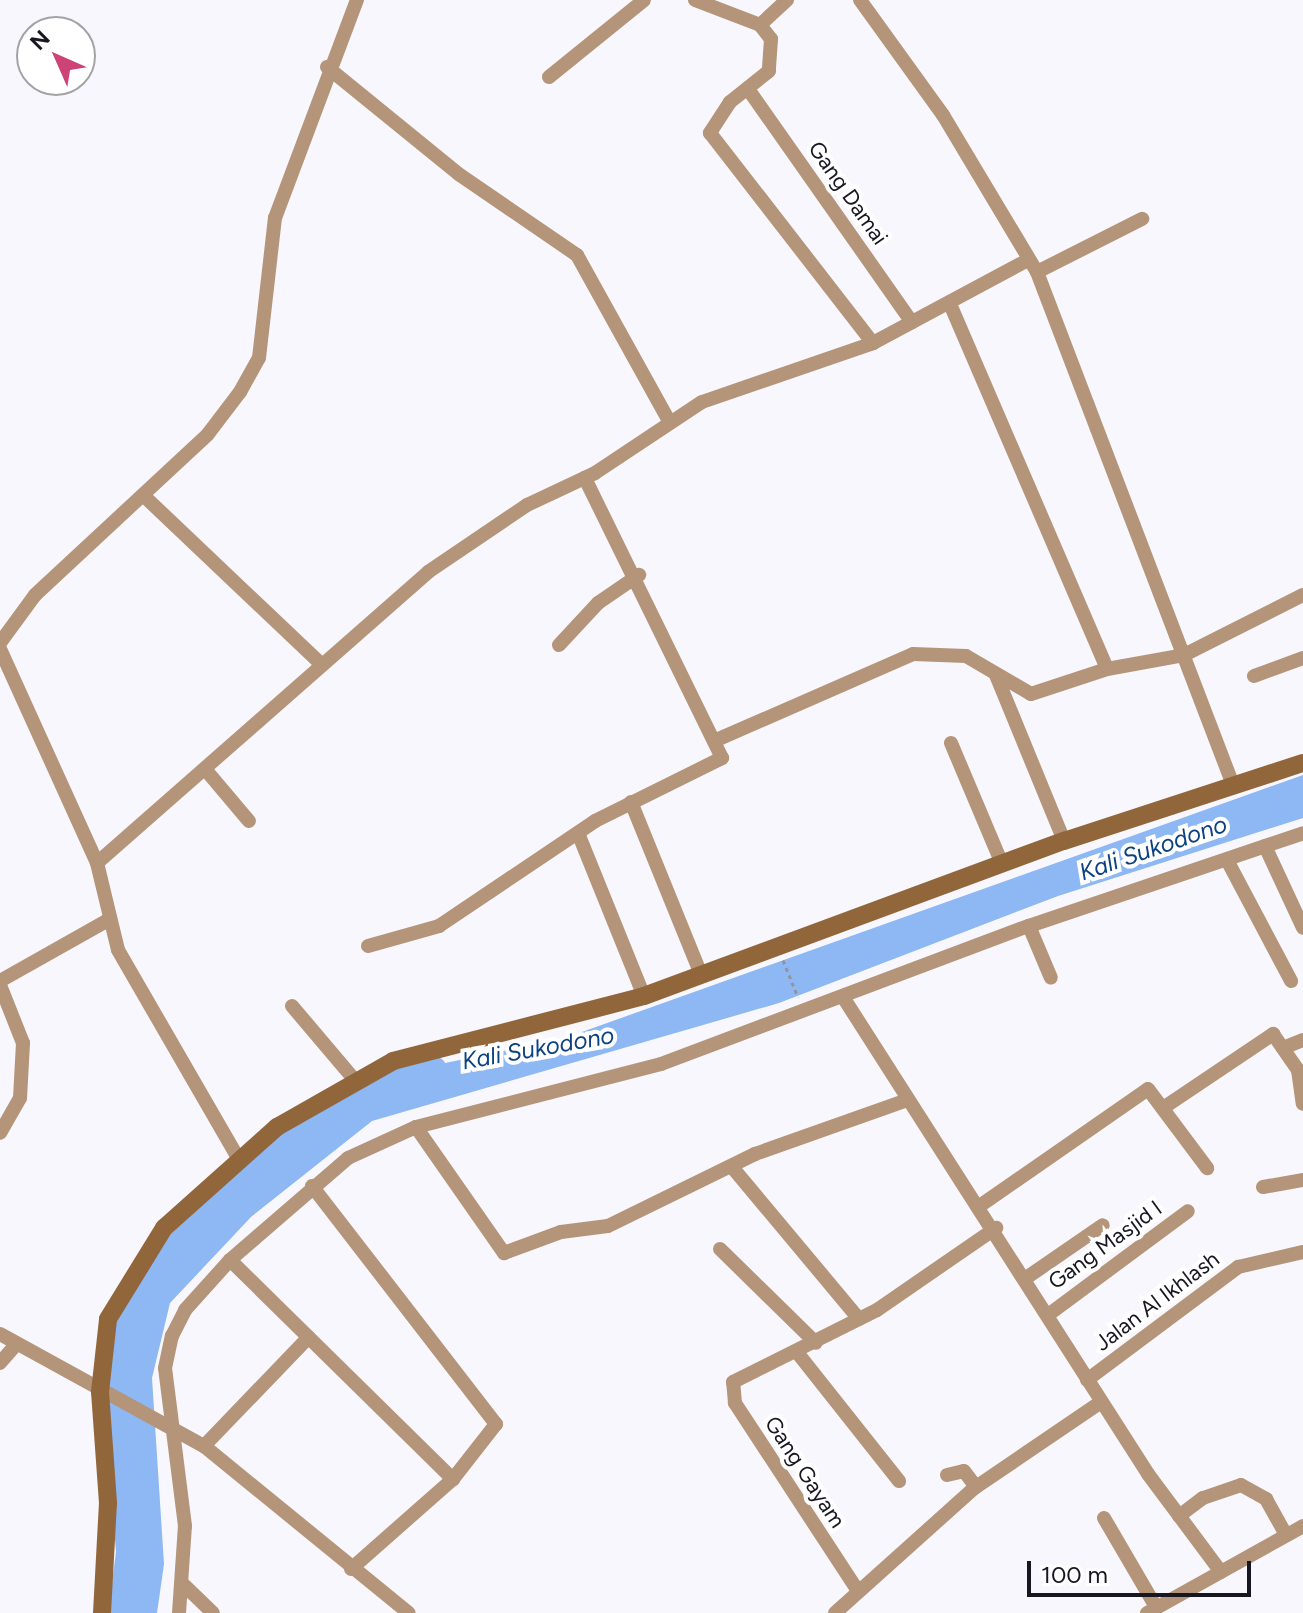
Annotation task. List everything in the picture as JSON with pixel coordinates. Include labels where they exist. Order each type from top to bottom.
[{"type":"main road","points":[[102,1613],[108,1533],[102,1393],[108,1319],[131,1275],[164,1228],[277,1127],[353,1078],[393,1061],[644,996],[1064,841],[1303,763]]},
{"type":"street","points":[[0,643],[35,595],[208,434],[259,358],[275,218],[327,67],[357,0]]},
{"type":"street","points":[[549,77],[644,0]]},
{"type":"street","points":[[695,0],[760,25],[774,57],[748,89],[713,121],[713,139],[873,343]]},
{"type":"street","points":[[760,25],[787,0]]},
{"type":"street","points":[[860,0],[943,115],[1032,266],[1233,785]]},
{"type":"street","points":[[327,67],[470,183],[577,255],[669,421]]},
{"type":"street","name":"Gang Damai","points":[[748,89],[912,322]]},
{"type":"street","points":[[97,863],[428,572],[527,505],[585,478],[702,402],[873,343],[1032,266],[1142,219]]},
{"type":"street","points":[[950,304],[1107,669]]},
{"type":"street","points":[[368,946],[439,926],[578,833],[631,802],[722,758],[639,575],[585,478]]},
{"type":"street","points":[[144,496],[322,665]]},
{"type":"street","points":[[559,645],[598,603],[639,575]]},
{"type":"street","points":[[714,741],[913,654],[950,651],[994,671],[1031,694],[1107,669],[1184,655],[1303,595]]},
{"type":"street","points":[[0,649],[0,661],[97,863],[118,950],[240,1161]]},
{"type":"street","points":[[1254,676],[1303,658]]},
{"type":"street","points":[[994,671],[1064,841]]},
{"type":"street","points":[[951,743],[1002,864]]},
{"type":"street","points":[[205,769],[249,821]]},
{"type":"street","points":[[631,802],[701,974]]},
{"type":"street","points":[[578,833],[644,996]]},
{"type":"street","points":[[179,1613],[184,1585],[165,1368],[172,1336],[185,1310],[230,1260],[312,1186],[361,1149],[416,1127],[605,1082],[843,997],[1029,926],[1303,835]]},
{"type":"street","points":[[1265,846],[1303,928]]},
{"type":"street","points":[[1227,860],[1291,981]]},
{"type":"street","points":[[0,1133],[20,1098],[23,1043],[0,983],[110,919]]},
{"type":"street","points":[[1029,926],[1051,978]]},
{"type":"street","points":[[843,997],[905,1101],[996,1228],[1101,1402],[1221,1572]]},
{"type":"street","points":[[292,1006],[353,1078]]},
{"type":"street","points":[[1163,1108],[1267,1036],[1288,1046],[1303,1040]]},
{"type":"street","points":[[1288,1046],[1303,1104]]},
{"type":"street","points":[[981,1205],[1137,1092],[1148,1089],[1207,1168]]},
{"type":"street","points":[[416,1127],[504,1253],[561,1232],[608,1226],[732,1167],[905,1101]]},
{"type":"street","points":[[732,1167],[859,1319]]},
{"type":"street","points":[[1263,1187],[1303,1180]]},
{"type":"street","points":[[312,1186],[495,1414],[494,1431],[453,1479],[351,1569]]},
{"type":"street","name":"Gang Masjid I","points":[[1048,1315],[1188,1211]]},
{"type":"street","points":[[1026,1278],[1103,1225]]},
{"type":"street","points":[[899,1481],[796,1351],[859,1319],[996,1228]]},
{"type":"street","points":[[720,1249],[816,1343]]},
{"type":"street","name":"Jalan Al Ikhlash","points":[[1087,1380],[1238,1267],[1303,1252]]},
{"type":"street","points":[[230,1260],[453,1479]]},
{"type":"street","points":[[0,1334],[15,1346],[102,1393],[156,1415],[204,1446],[351,1569],[409,1613]]},
{"type":"street","points":[[204,1446],[309,1337]]},
{"type":"street","points":[[0,1363],[15,1346]]},
{"type":"street","name":"Gang Gayam","points":[[796,1351],[740,1375],[730,1392],[858,1591]]},
{"type":"street","points":[[840,1611],[858,1591],[976,1487],[1101,1402]]},
{"type":"street","points":[[947,1475],[964,1471],[976,1487]]},
{"type":"street","points":[[1179,1516],[1203,1498],[1241,1485],[1266,1499],[1286,1535]]},
{"type":"street","points":[[1104,1518],[1152,1610],[1303,1526]]},
{"type":"street","points":[[184,1585],[213,1613]]},
{"type":"path","points":[[781,956],[799,998]]},
{"type":"water","points":[[1303,775],[1303,818],[1058,896],[779,1003],[372,1121],[251,1217],[170,1303],[152,1378],[164,1564],[157,1613],[108,1613],[116,1552],[104,1412],[112,1330],[163,1241],[282,1132],[402,1072],[565,1038]]},
{"type":"waterway","name":"Kali Sukodono","points":[[326,1115],[388,1075],[434,1069]]}]
